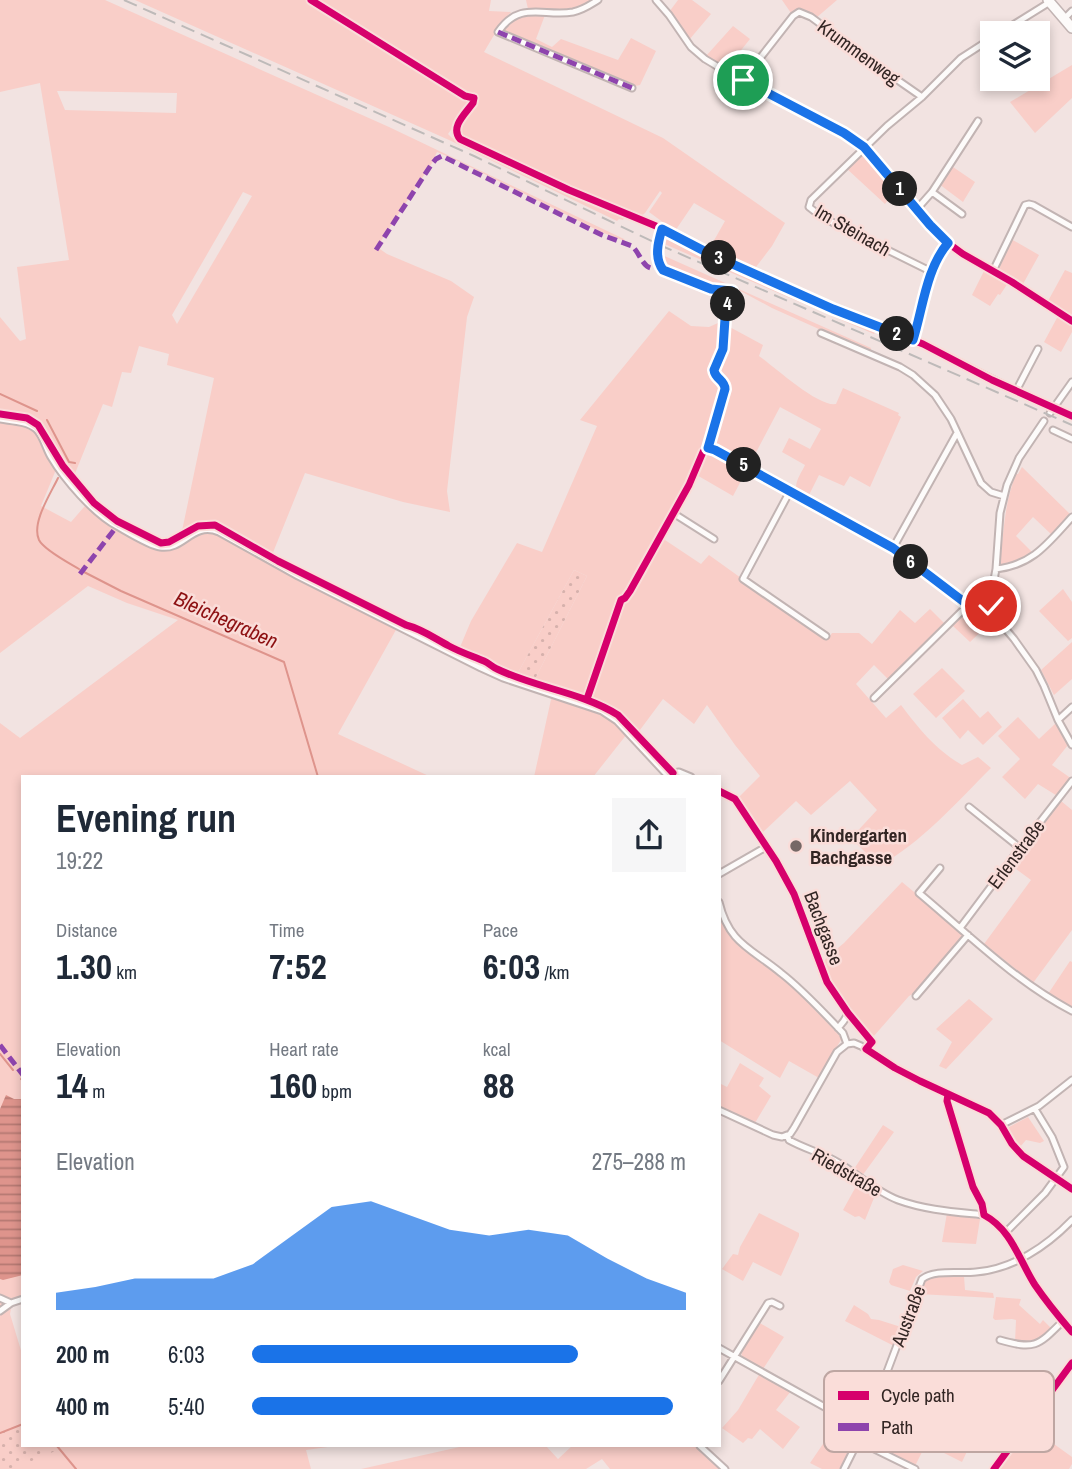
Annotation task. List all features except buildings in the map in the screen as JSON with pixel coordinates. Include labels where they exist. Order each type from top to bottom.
[{"type":"main road","points":[[1049,1],[1072,28]]},
{"type":"street","points":[[598,0],[573,12],[530,12],[517,15],[506,21],[498,32],[632,88]]},
{"type":"street","points":[[656,0],[691,47],[715,66],[844,133],[864,147],[948,243],[1072,321]]},
{"type":"street","points":[[1020,21],[1049,1]]},
{"type":"street","points":[[1064,19],[1072,11]]},
{"type":"street","name":"Krummenweg","points":[[743,80],[799,12],[811,17],[922,97]]},
{"type":"street","name":"Im Steinach","points":[[932,272],[839,226],[809,206],[811,200],[864,147],[922,97],[961,58],[980,46]]},
{"type":"street","points":[[917,209],[932,192],[978,121]]},
{"type":"street","points":[[932,192],[962,214]]},
{"type":"street","points":[[993,271],[1025,205],[1033,205],[1072,227]]},
{"type":"street","points":[[913,340],[932,272],[948,243]]},
{"type":"street","points":[[815,301],[913,340],[1016,391],[1038,349]]},
{"type":"street","points":[[821,333],[895,364],[940,400],[981,483],[991,492],[1003,496]]},
{"type":"street","points":[[1050,413],[1072,382]]},
{"type":"street","points":[[0,419],[36,428],[51,458],[78,493],[113,524],[160,547],[178,544],[200,530],[219,532],[298,576],[481,668],[550,695],[602,711],[617,721],[667,775]]},
{"type":"street","points":[[1044,421],[1016,463],[1003,496],[996,569],[990,596],[991,606],[998,620],[1036,670],[1072,745]]},
{"type":"street","points":[[1053,430],[1072,439]]},
{"type":"street","points":[[893,548],[957,433]]},
{"type":"street","points":[[745,466],[893,548],[968,605],[977,608],[991,606]]},
{"type":"street","points":[[790,491],[743,579],[826,636]]},
{"type":"street","points":[[673,513],[714,539]]},
{"type":"street","points":[[996,569],[1032,558],[1072,517]]},
{"type":"street","points":[[874,698],[968,605]]},
{"type":"street","points":[[1058,720],[1072,707]]},
{"type":"street","name":"Erlenstraße","points":[[960,928],[1072,781]]},
{"type":"street","points":[[721,791],[735,799],[776,861]]},
{"type":"street","points":[[969,807],[1020,848]]},
{"type":"street","points":[[721,873],[766,847]]},
{"type":"street","points":[[940,868],[919,893],[1043,994],[1072,1011]]},
{"type":"street","name":"Bachgasse","points":[[794,894],[827,982],[848,1013],[838,1028]]},
{"type":"street","points":[[721,909],[724,920],[740,943],[782,973],[843,1033],[847,1044]]},
{"type":"street","points":[[916,996],[968,935]]},
{"type":"street","points":[[787,1135],[794,1128],[837,1052],[847,1044],[854,1043],[895,1068],[984,1110],[1001,1125],[1023,1156],[1071,1187]]},
{"type":"street","points":[[1001,1125],[1035,1109],[1072,1080]]},
{"type":"street","points":[[948,1094],[947,1101],[984,1215],[1005,1233],[1033,1282],[1072,1332]]},
{"type":"street","points":[[1005,1233],[1045,1194],[1063,1170],[1064,1165],[1056,1146],[1035,1109]]},
{"type":"street","name":"Riedstraße","points":[[721,1111],[774,1135],[787,1135],[789,1140],[828,1156],[879,1191],[899,1200],[933,1209],[984,1215]]},
{"type":"street","name":"Austraße","points":[[887,1371],[922,1279],[931,1274],[992,1270],[1040,1248],[1072,1220]]},
{"type":"street","points":[[0,1298],[11,1303]]},
{"type":"street","points":[[0,1311],[21,1300]]},
{"type":"street","points":[[721,1378],[768,1303],[780,1306]]},
{"type":"street","points":[[1000,1340],[1020,1345],[1036,1345],[1063,1321]]},
{"type":"street","points":[[721,1349],[824,1407]]},
{"type":"street","points":[[1054,1387],[1072,1363]]},
{"type":"street","points":[[701,1447],[725,1469]]},
{"type":"street","name":"Austraße","points":[[844,1469],[852,1452]]},
{"type":"street","points":[[880,1452],[915,1469]]},
{"type":"street","points":[[994,1469],[1007,1452]]},
{"type":"shaded area","points":[[0,0],[105,0],[389,127],[625,241],[601,232],[437,152],[377,247],[387,254],[451,281],[474,297],[467,317],[447,491],[450,512],[403,502],[305,473],[272,555],[393,614],[387,623],[397,628],[338,734],[427,775],[21,775],[21,1299],[0,1312],[0,723],[20,738],[178,620],[127,603],[88,586],[0,653],[0,317],[20,341],[26,339],[17,267],[69,260],[40,83],[0,92]],"holes":[[[57,91],[177,93],[176,113],[65,110]],[[243,192],[252,196],[177,324],[172,315]],[[139,346],[169,354],[167,365],[214,378],[182,531],[168,541],[136,530],[91,499],[71,522],[41,506],[55,472],[62,464],[74,476],[103,404],[112,407],[122,372],[131,373]]]},
{"type":"shaded area","points":[[135,0],[491,0],[489,11],[511,12],[484,52],[663,138],[785,223],[753,271],[708,251],[725,221],[694,203],[675,231],[649,212],[662,193],[660,191],[639,218],[461,137],[458,130],[475,104],[477,94],[474,92],[471,101],[448,134],[452,138],[625,216],[623,220],[617,221],[449,140]]},
{"type":"shaded area","points":[[526,0],[594,0],[578,9],[560,11],[528,9]]},
{"type":"shaded area","points":[[678,0],[692,0],[711,14],[689,40],[669,12]]},
{"type":"shaded area","points":[[782,0],[837,0],[816,18],[802,11],[791,13]]},
{"type":"shaded area","points":[[545,15],[536,39],[552,47],[561,39],[618,60],[631,38],[656,51],[640,85],[635,86],[504,31],[516,18]]},
{"type":"shaded area","points":[[733,26],[750,39],[726,69],[706,56]]},
{"type":"shaded area","points":[[1072,65],[1072,98],[1035,133],[1010,102],[1028,91],[1050,91],[1050,78]]},
{"type":"shaded area","points":[[863,154],[870,157],[897,188],[885,204],[846,168]]},
{"type":"shaded area","points":[[953,167],[975,182],[963,202],[939,184],[949,168]]},
{"type":"shaded area","points":[[666,233],[724,263],[877,329],[874,334],[662,243],[662,237]]},
{"type":"shaded area","points":[[1011,239],[1039,255],[1023,284],[1000,269]]},
{"type":"shaded area","points":[[660,254],[871,348],[870,352],[772,308],[735,288],[705,285],[672,273],[664,267]]},
{"type":"shaded area","points":[[985,269],[1008,283],[990,306],[972,295]]},
{"type":"shaded area","points":[[1065,270],[1072,273],[1072,316],[1048,301]]},
{"type":"shaded area","points":[[669,311],[691,326],[709,327],[718,323],[726,325],[763,345],[759,356],[797,385],[828,403],[836,404],[843,388],[899,413],[901,417],[870,487],[850,476],[844,486],[819,475],[808,497],[796,489],[805,465],[782,452],[789,438],[810,449],[821,429],[780,407],[733,496],[695,474],[629,591],[630,595],[662,538],[701,564],[709,555],[827,640],[832,633],[859,633],[872,644],[900,610],[915,623],[930,609],[946,625],[889,680],[874,665],[856,684],[886,718],[901,705],[928,738],[952,759],[962,765],[978,757],[991,768],[924,834],[879,866],[851,838],[877,810],[850,781],[811,815],[796,801],[761,834],[737,799],[760,776],[707,705],[694,724],[663,699],[634,738],[627,734],[595,775],[534,775],[552,695],[531,687],[587,576],[574,570],[514,680],[494,677],[455,659],[471,621],[517,543],[542,552],[597,426],[580,420]]},
{"type":"shaded area","points":[[1058,316],[1072,325],[1072,332],[1061,352],[1044,342]]},
{"type":"shaded area","points":[[1022,467],[1071,515],[1052,535],[1033,517],[1016,536],[1033,553],[1019,562],[1002,565],[1000,563],[1007,507],[1016,474]]},
{"type":"shaded area","points":[[574,570],[587,576],[531,687],[514,680]]},
{"type":"shaded area","points":[[1063,589],[1072,602],[1072,638],[1068,641],[1039,611]]},
{"type":"shaded area","points":[[969,609],[991,622],[970,642],[953,626]]},
{"type":"shaded area","points":[[1072,642],[1072,679],[1054,695],[1041,670]]},
{"type":"shaded area","points":[[942,668],[965,691],[936,718],[913,694]]},
{"type":"shaded area","points":[[963,699],[980,718],[988,711],[1002,727],[983,745],[968,730],[960,739],[942,718]]},
{"type":"shaded area","points":[[1018,717],[1039,739],[1056,723],[1068,745],[1052,765],[1072,779],[1059,797],[1038,784],[1025,799],[1002,777],[1020,759],[998,736]]},
{"type":"shaded area","points":[[1061,801],[1072,810],[1072,930],[1033,983],[984,944],[1031,880],[1012,866]]},
{"type":"shaded area","points":[[902,882],[964,936],[918,991],[909,996],[873,1037],[870,1037],[836,991],[823,964]]},
{"type":"shaded area","points":[[721,910],[726,926],[742,948],[779,973],[842,1038],[819,1078],[789,1061],[780,1078],[721,1041]]},
{"type":"shaded area","points":[[1070,961],[1072,962],[1072,1008],[1048,994]]},
{"type":"shaded area","points":[[969,999],[993,1019],[946,1069],[939,1066],[952,1042],[936,1029]]},
{"type":"shaded area","points":[[740,1063],[764,1078],[759,1086],[771,1096],[755,1123],[721,1107],[721,1084],[727,1087]]},
{"type":"shaded area","points":[[6,1095],[21,1099],[21,1276],[3,1280],[0,1279],[0,1109]]},
{"type":"shaded area","points":[[1028,1117],[1044,1141],[1040,1143],[1026,1140],[1020,1147],[1009,1132],[1009,1127]]},
{"type":"shaded area","points":[[883,1125],[894,1132],[862,1176],[854,1169]]},
{"type":"shaded area","points":[[859,1181],[876,1193],[865,1220],[843,1210]]},
{"type":"shaded area","points":[[759,1213],[799,1233],[799,1236],[781,1276],[753,1262],[743,1281],[722,1269],[733,1254],[738,1255]]},
{"type":"shaded area","points":[[947,1213],[980,1219],[976,1244],[942,1242]]},
{"type":"shaded area","points":[[903,1265],[923,1271],[916,1277],[910,1291],[889,1282],[893,1269]]},
{"type":"shaded area","points":[[964,1276],[965,1290],[993,1293],[994,1298],[918,1294],[923,1283],[929,1278]]},
{"type":"shaded area","points":[[996,1297],[1021,1299],[1019,1305],[1040,1324],[1043,1320],[1052,1329],[1035,1340],[1015,1342],[1016,1320],[993,1318]]},
{"type":"shaded area","points":[[854,1305],[871,1319],[901,1327],[894,1346],[845,1321]]},
{"type":"shaded area","points":[[11,1309],[10,1314],[21,1350],[21,1447],[328,1447],[306,1450],[311,1469],[0,1469],[0,1315]]},
{"type":"shaded area","points":[[758,1322],[784,1337],[763,1369],[742,1358],[741,1350]]},
{"type":"shaded area","points":[[760,1373],[791,1391],[776,1410],[800,1427],[783,1449],[760,1429],[752,1439],[748,1438],[743,1443],[722,1428],[738,1410]]},
{"type":"shaded area","points":[[21,1424],[21,1447],[60,1449],[13,1469],[0,1469],[0,1433]]},
{"type":"shaded area","points":[[824,1442],[824,1452],[849,1454],[842,1469],[822,1469],[810,1463]]},
{"type":"shaded area","points":[[1054,1444],[1072,1457],[1069,1469],[997,1469],[1010,1452],[1054,1452]]},
{"type":"shaded area","points":[[460,1447],[547,1447],[558,1459],[571,1447],[700,1447],[724,1469],[610,1469],[602,1459],[586,1469],[361,1469]]},
{"type":"shaded area","points":[[887,1452],[922,1452],[915,1466]]},
{"type":"shaded area","points":[[942,1452],[967,1452],[962,1462]]},
{"type":"waterway","points":[[0,394],[37,411]]},
{"type":"waterway","points":[[47,420],[69,462],[75,463]]},
{"type":"waterway","name":"Bleichegraben","points":[[58,478],[43,508],[37,533],[46,548],[79,569]]},
{"type":"waterway","name":"Bleichegraben","points":[[84,572],[121,591],[284,662],[317,775]]},
{"type":"waterway","points":[[0,1054],[13,1070]]},
{"type":"waterway","points":[[0,1433],[21,1425]]},
{"type":"waterway","points":[[58,1447],[76,1469]]},
{"type":"railway","points":[[124,0],[474,156],[662,246],[1072,425]]},
{"type":"marked path","points":[[498,32],[632,88]]},
{"type":"marked path","points":[[376,250],[431,165],[442,156],[602,235],[632,246],[650,268],[661,267]]},
{"type":"marked path","points":[[80,574],[117,526]]},
{"type":"marked path","points":[[0,1045],[21,1072]]},
{"type":"cycle path","points":[[311,0],[465,96],[474,98],[458,125],[457,134],[460,139],[569,190],[668,231],[711,254],[833,309],[923,344],[992,380],[1072,416]]},
{"type":"cycle path","points":[[864,147],[948,243],[1072,321]]},
{"type":"cycle path","points":[[587,699],[621,600],[630,591],[689,485],[703,452],[708,448],[725,389],[714,371],[723,349],[725,319],[732,291],[711,289],[663,270],[658,258],[662,229]]},
{"type":"cycle path","points":[[0,414],[27,418],[38,425],[63,466],[94,503],[117,521],[161,543],[169,542],[198,526],[215,525],[278,561],[495,668],[604,707],[618,715],[673,773]]},
{"type":"cycle path","points":[[721,792],[735,799],[776,861],[794,894],[827,982],[872,1042],[866,1049],[895,1068],[989,1113],[1023,1156],[1072,1189]]},
{"type":"cycle path","points":[[948,1094],[947,1101],[984,1215],[1002,1229],[1035,1285],[1072,1332]]},
{"type":"cycle path","points":[[1054,1387],[1072,1363]]},
{"type":"cycle path","points":[[994,1469],[1007,1452]]},
{"type":"place","name":"Kindergarten Bachgasse","points":[[796,846]]},
{"type":"route","points":[[743,80],[844,133],[864,147],[948,243],[933,268],[913,340],[833,309],[710,254],[662,229],[657,258],[663,270],[711,289],[732,291],[725,319],[723,349],[714,370],[715,376],[724,384],[725,389],[708,448],[893,548],[968,605],[977,608],[991,606]]}]
